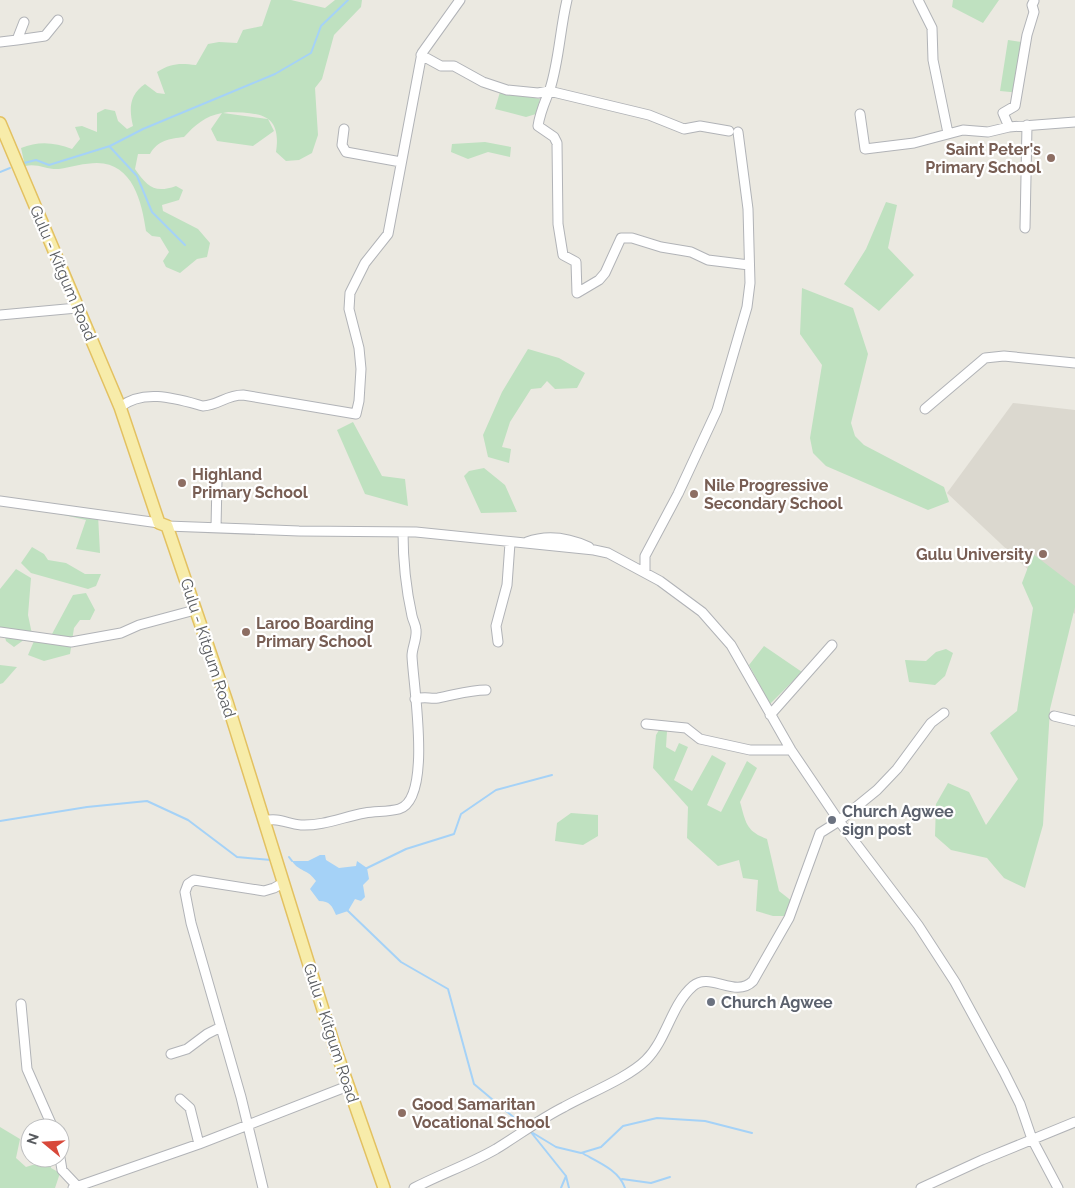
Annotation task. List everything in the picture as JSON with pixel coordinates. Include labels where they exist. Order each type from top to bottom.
[{"type":"main road","name":"Gulu - Kitgum Road","points":[[0,123],[120,407],[195,610],[348,1086],[384,1188]]},
{"type":"street","points":[[120,407],[136,398],[165,396],[203,406],[215,403],[230,395],[242,395],[356,414],[359,401],[361,369],[359,348],[349,309],[350,293],[365,263],[388,234],[422,55],[460,0]]},
{"type":"street","points":[[567,0],[550,91],[543,102],[538,126],[554,137],[558,143],[558,224],[563,255],[576,262],[578,294],[599,280],[605,273],[621,238],[632,238],[661,247],[691,252],[708,260],[749,265]]},
{"type":"street","points":[[918,0],[932,28],[933,60],[948,133]]},
{"type":"street","points":[[1009,127],[1003,112],[1015,106],[1027,36],[1034,12],[1032,5],[1034,1]]},
{"type":"street","points":[[0,42],[45,36],[58,20]]},
{"type":"street","points":[[17,40],[24,22]]},
{"type":"street","points":[[422,55],[441,66],[454,66],[483,82],[507,90],[538,93],[550,91],[649,115],[684,128],[700,126],[734,131],[748,209],[748,307],[717,410],[678,494],[645,556],[645,572]]},
{"type":"street","points":[[860,114],[865,148],[890,147],[924,141],[948,133],[979,130],[988,132],[1009,127],[1075,122]]},
{"type":"street","points":[[1026,228],[1027,126]]},
{"type":"street","points":[[344,129],[342,145],[346,152],[401,162]]},
{"type":"street","points":[[0,314],[77,308]]},
{"type":"street","points":[[924,409],[985,358],[1004,356],[1075,363]]},
{"type":"street","points":[[216,528],[217,481]]},
{"type":"street","points":[[0,501],[163,524],[216,528],[403,532],[510,543],[525,543],[535,539],[552,538],[573,541],[594,550],[608,553],[645,572],[691,602],[719,630],[741,661],[791,750],[840,821],[918,925],[955,982],[1020,1104],[1032,1139],[1058,1188]]},
{"type":"street","points":[[264,821],[274,818],[302,825],[326,823],[360,814],[400,809],[405,805],[416,784],[420,760],[412,656],[416,631],[406,577],[403,532]]},
{"type":"street","points":[[498,642],[496,626],[507,584],[510,543]]},
{"type":"street","points":[[628,564],[645,556]]},
{"type":"street","points":[[0,632],[70,642],[121,633],[139,625],[195,610]]},
{"type":"street","points":[[770,715],[832,645]]},
{"type":"street","points":[[415,699],[426,696],[440,698],[473,689],[486,690]]},
{"type":"street","points":[[414,1188],[496,1149],[561,1108],[640,1065],[652,1053],[681,1002],[694,985],[703,982],[741,988],[748,986],[753,981],[790,918],[820,833],[840,821],[877,790],[897,769],[931,723],[944,713]]},
{"type":"street","points":[[1054,716],[1075,721]]},
{"type":"street","points":[[646,724],[686,728],[700,739],[750,750],[791,750]]},
{"type":"street","points":[[263,1188],[241,1097],[191,923],[186,901],[186,887],[194,880],[264,891],[283,883]]},
{"type":"street","points":[[20,1004],[27,1069],[49,1118]]},
{"type":"street","points":[[171,1054],[187,1049],[207,1034],[221,1027]]},
{"type":"street","points":[[62,1168],[76,1187],[199,1144],[348,1086]]},
{"type":"street","points":[[180,1100],[190,1108],[199,1144]]},
{"type":"street","points":[[921,1188],[1075,1122]]},
{"type":"shaded area","name":"Gulu University","points":[[1013,403],[1075,410],[1075,614],[947,493]]},
{"type":"green space","points":[[271,0],[291,0],[325,8],[335,0],[362,0],[361,7],[334,35],[322,79],[315,88],[318,135],[312,153],[299,160],[286,161],[276,152],[277,139],[275,129],[272,122],[268,120],[274,131],[253,146],[217,141],[211,129],[222,113],[210,116],[184,137],[160,143],[150,154],[138,154],[135,169],[147,184],[157,189],[176,186],[183,190],[179,200],[162,205],[163,211],[198,229],[210,243],[207,257],[197,259],[180,273],[166,267],[163,261],[169,252],[160,237],[152,236],[146,231],[142,209],[134,187],[119,170],[109,165],[97,163],[59,169],[34,165],[25,166],[21,148],[46,143],[72,149],[80,139],[75,127],[82,126],[97,132],[97,113],[105,109],[115,111],[118,121],[127,129],[133,126],[131,108],[133,98],[140,88],[145,84],[157,93],[165,94],[157,72],[176,64],[196,65],[208,44],[219,42],[237,43],[243,30],[262,26]],"holes":[[[223,113],[249,113],[267,119]]]},
{"type":"green space","points":[[953,0],[999,0],[983,23],[952,7]]},
{"type":"green space","points":[[1008,40],[1029,43],[1020,93],[1000,91]]},
{"type":"green space","points":[[500,92],[540,99],[536,114],[526,117],[495,109]]},
{"type":"green space","points":[[485,142],[511,147],[510,157],[488,152],[468,159],[451,152],[452,144]]},
{"type":"green space","points":[[886,202],[897,205],[888,248],[914,275],[879,311],[844,284],[866,249]]},
{"type":"green space","points":[[802,288],[853,308],[868,354],[851,423],[855,436],[864,445],[944,487],[949,502],[928,510],[826,466],[813,453],[810,438],[822,365],[800,334]]},
{"type":"green space","points":[[528,349],[559,358],[585,373],[577,388],[555,389],[547,381],[541,388],[531,389],[510,422],[502,447],[511,449],[509,463],[488,457],[483,435],[502,392]]},
{"type":"green space","points":[[353,422],[382,476],[405,479],[408,506],[365,494],[337,430]]},
{"type":"green space","points":[[484,468],[505,485],[517,512],[481,513],[464,476],[469,471]]},
{"type":"green space","points":[[55,513],[98,515],[100,553],[76,549],[86,520]]},
{"type":"green space","points":[[32,547],[44,554],[48,560],[66,563],[85,574],[101,574],[96,586],[88,589],[31,573],[21,563]]},
{"type":"green space","points":[[1033,554],[1075,586],[1075,607],[1050,709],[1043,825],[1025,888],[1004,878],[987,858],[951,850],[935,836],[936,804],[948,783],[969,792],[986,825],[1018,779],[990,733],[1017,711],[1033,608],[1022,583]]},
{"type":"green space","points":[[16,569],[31,578],[28,615],[32,634],[14,647],[6,641],[3,628],[0,627],[0,589]]},
{"type":"green space","points":[[86,593],[95,610],[90,620],[80,620],[74,628],[70,654],[44,661],[28,655],[34,641],[44,641],[52,634],[73,595]]},
{"type":"green space","points":[[764,646],[802,672],[770,704],[749,665]]},
{"type":"green space","points":[[946,649],[953,653],[945,676],[935,685],[909,682],[905,660],[926,661],[936,652]]},
{"type":"green space","points":[[0,665],[17,667],[0,684]]},
{"type":"green space","points":[[662,725],[667,731],[666,747],[675,752],[679,743],[688,747],[674,780],[692,791],[712,755],[726,763],[707,805],[721,812],[747,761],[757,768],[740,802],[748,825],[755,833],[767,839],[779,891],[793,902],[790,916],[773,916],[756,911],[758,880],[743,878],[739,860],[718,866],[687,838],[688,807],[653,768],[656,735]]},
{"type":"green space","points":[[571,813],[598,815],[598,836],[583,845],[555,841],[557,823]]},
{"type":"green space","points":[[0,1127],[20,1139],[16,1158],[20,1162],[20,1168],[51,1168],[60,1173],[55,1188],[0,1188]]},
{"type":"water","points":[[320,855],[325,855],[326,860],[339,868],[356,866],[357,861],[367,868],[369,879],[363,885],[365,897],[361,901],[355,899],[348,911],[336,915],[330,905],[319,901],[310,889],[316,881],[310,874],[292,861],[308,861]]},
{"type":"waterway","points":[[24,163],[36,160],[49,165],[110,146],[143,129],[275,74],[311,53],[321,26],[348,0]]},
{"type":"waterway","points":[[110,147],[137,176],[152,212],[185,245]]},
{"type":"waterway","points":[[0,172],[10,168]]},
{"type":"waterway","points":[[365,869],[406,849],[454,834],[461,814],[496,790],[552,775]]},
{"type":"waterway","points":[[0,821],[87,807],[147,801],[188,820],[237,857],[271,860]]},
{"type":"waterway","points":[[289,857],[292,861]]},
{"type":"waterway","points":[[347,910],[401,962],[448,989],[474,1084],[524,1126]]},
{"type":"waterway","points":[[533,1133],[556,1147],[581,1153],[601,1147],[623,1126],[657,1118],[705,1121],[752,1133]]},
{"type":"waterway","points":[[530,1131],[566,1176],[569,1188]]},
{"type":"waterway","points":[[582,1153],[613,1171],[625,1188]]},
{"type":"waterway","points":[[561,1188],[566,1176]]},
{"type":"waterway","points":[[622,1179],[651,1183],[670,1177]]},
{"type":"place","name":"Saint Peter's Primary School","points":[[1051,158]]},
{"type":"place","name":"Highland Primary School","points":[[182,483]]},
{"type":"place","name":"Nile Progressive Secondary School","points":[[694,494]]},
{"type":"place","name":"Gulu University","points":[[1043,554]]},
{"type":"place","name":"Laroo Boarding Primary School","points":[[246,632]]},
{"type":"place","name":"Church Agwee sign post","points":[[832,820]]},
{"type":"place","name":"Church Agwee","points":[[711,1002]]},
{"type":"place","name":"Good Samaritan Vocational School","points":[[402,1113]]}]
